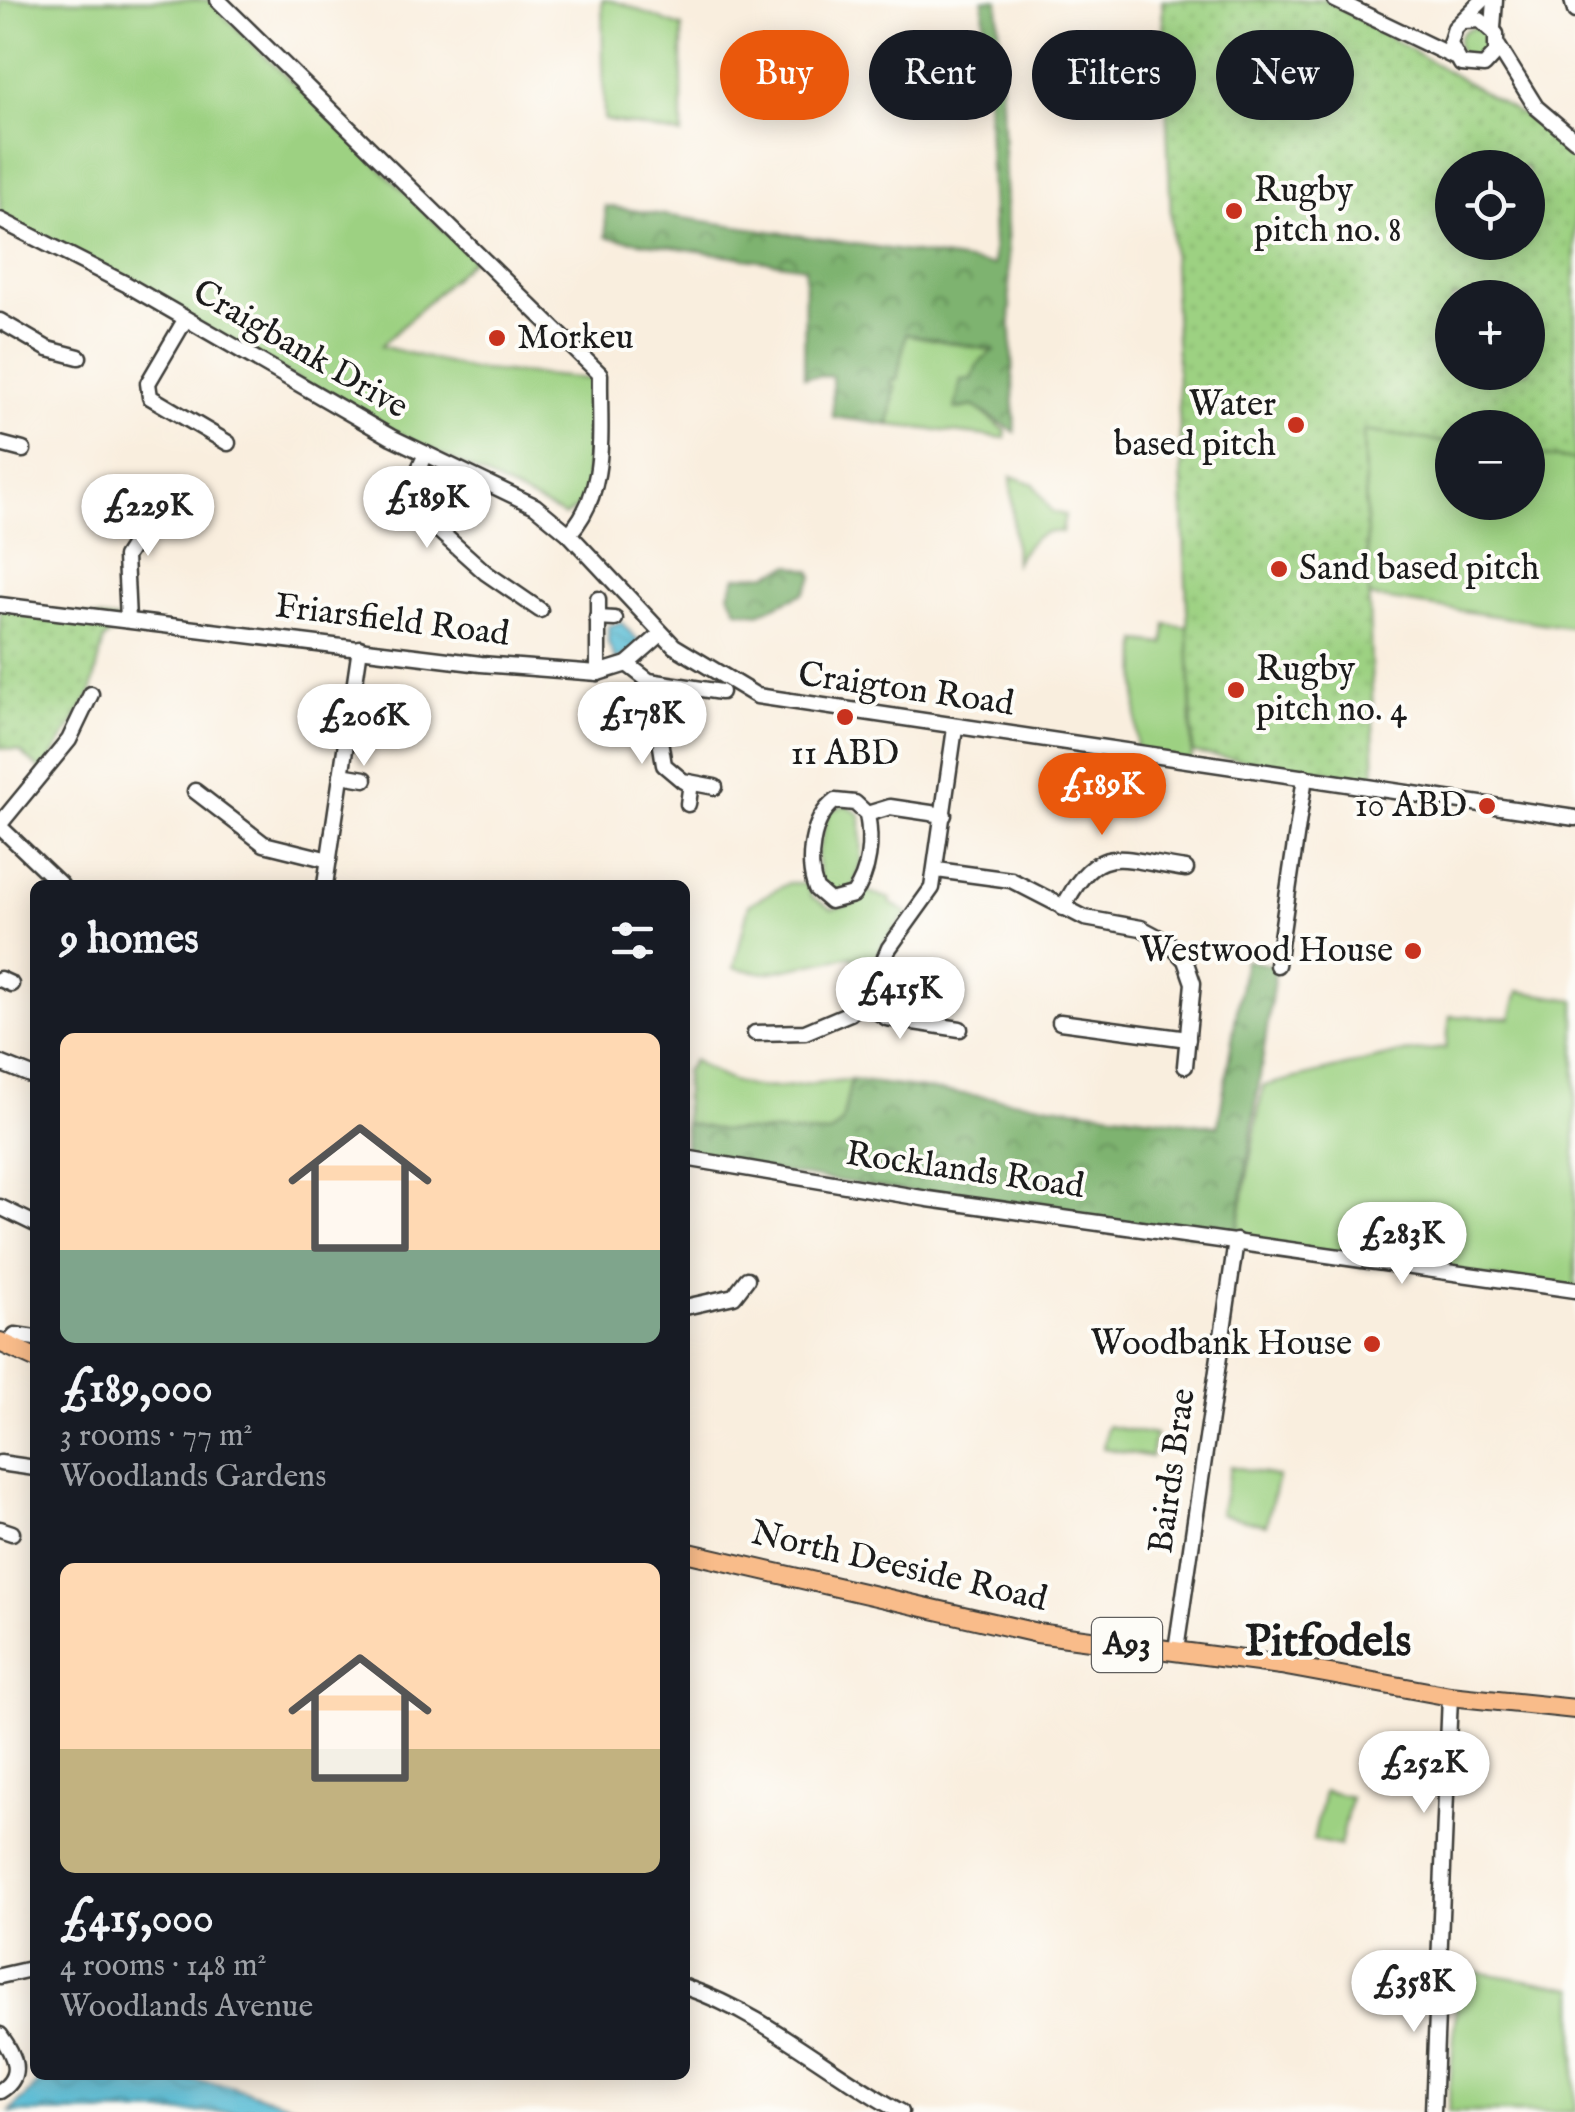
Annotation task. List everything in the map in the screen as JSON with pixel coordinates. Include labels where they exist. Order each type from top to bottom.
[{"type":"main road","points":[[4,1344],[30,1356]]},
{"type":"main road","name":"North Deeside Road","points":[[690,1553],[1037,1633],[1176,1650],[1450,1696],[1575,1710]]},
{"type":"street","points":[[218,0],[600,374],[595,494],[586,515],[569,534]]},
{"type":"street","points":[[1334,0],[1466,66],[1481,67],[1519,86],[1575,140]]},
{"type":"street","points":[[1454,57],[1450,44],[1458,26],[1484,0]]},
{"type":"street","points":[[1495,0],[1493,28],[1498,46],[1519,86]]},
{"type":"street","points":[[1572,0],[1575,10]]},
{"type":"street","points":[[1414,38],[1480,20],[1493,28]]},
{"type":"street","points":[[1481,67],[1493,59],[1498,46]]},
{"type":"street","name":"Craigbank Drive","points":[[0,220],[426,454],[535,506],[569,534]]},
{"type":"street","points":[[185,320],[148,390],[156,402],[228,443]]},
{"type":"street","points":[[0,322],[48,349],[78,357]]},
{"type":"street","points":[[208,431],[216,416]]},
{"type":"street","points":[[0,444],[23,450]]},
{"type":"street","points":[[426,454],[407,495],[408,503],[486,573],[535,607],[540,590]]},
{"type":"street","points":[[128,620],[126,557],[162,499]]},
{"type":"street","name":"Craigton Road","points":[[569,534],[662,634],[721,678],[776,702],[1575,818]]},
{"type":"street","points":[[598,599],[598,674],[627,664],[662,634]]},
{"type":"street","name":"Friarsfield Road","points":[[0,604],[480,664],[598,674]]},
{"type":"street","points":[[597,618],[615,619]]},
{"type":"street","points":[[326,880],[360,648]]},
{"type":"street","points":[[627,664],[641,678],[668,686],[721,692]]},
{"type":"street","points":[[668,686],[660,754],[672,774],[715,787]]},
{"type":"street","points":[[57,880],[0,825],[69,740],[91,694]]},
{"type":"street","points":[[755,1033],[805,1032],[837,1020],[862,1002],[888,948],[922,906],[937,870],[955,728]]},
{"type":"street","points":[[341,775],[366,780]]},
{"type":"street","points":[[1277,966],[1305,777]]},
{"type":"street","points":[[688,804],[692,783]]},
{"type":"street","points":[[195,791],[264,844],[329,860]]},
{"type":"street","points":[[844,799],[867,814],[869,847],[863,878],[853,896],[830,901],[812,880],[818,822],[828,806],[844,799]]},
{"type":"street","points":[[867,814],[890,807],[944,815]]},
{"type":"street","points":[[1158,865],[1162,846]]},
{"type":"street","points":[[1063,908],[1081,873],[1104,860],[1186,869]]},
{"type":"street","points":[[937,870],[1011,880],[1084,918],[1142,928],[1169,943],[1184,960],[1193,984],[1185,1066]]},
{"type":"street","points":[[862,1002],[887,1018],[960,1029]]},
{"type":"street","points":[[1088,1025],[1090,1006]]},
{"type":"street","points":[[1060,1022],[1188,1038]]},
{"type":"street","points":[[0,1063],[30,1075]]},
{"type":"street","name":"Rocklands Road","points":[[690,1159],[928,1199],[1575,1290]]},
{"type":"street","points":[[0,1207],[30,1222]]},
{"type":"street","name":"Bairds Brae","points":[[1176,1650],[1236,1242]]},
{"type":"street","points":[[690,1306],[734,1296],[747,1279]]},
{"type":"street","points":[[4,1344],[15,1336],[30,1338]]},
{"type":"street","points":[[0,1463],[30,1467]]},
{"type":"street","points":[[1433,2112],[1450,1696]]},
{"type":"street","points":[[0,1976],[30,1969]]},
{"type":"street","points":[[690,1989],[751,2013],[861,2090],[901,2112]]},
{"type":"street","points":[[0,2035],[14,2054],[16,2071],[0,2091]]},
{"type":"green space","points":[[0,0],[208,0],[473,259],[381,346],[470,369],[590,379],[587,501],[565,516],[387,427],[0,220]]},
{"type":"green space","points":[[602,0],[621,3],[682,27],[682,135],[604,120]]},
{"type":"green space","points":[[983,0],[998,0],[999,30],[984,30]]},
{"type":"green space","points":[[1162,0],[1326,0],[1575,146],[1575,460],[1545,456],[1545,410],[1435,410],[1435,441],[1363,431],[1375,779],[1193,753],[1167,120],[1196,120],[1196,30],[1163,30]]},
{"type":"green space","points":[[1474,28],[1485,33],[1490,44],[1485,55],[1474,60],[1463,55],[1458,44],[1463,33]]},
{"type":"green space","points":[[988,120],[1003,120],[1015,432],[974,406],[955,409],[961,380],[972,379],[978,364],[993,350],[906,334],[897,380],[891,380],[895,386],[889,425],[833,417],[832,376],[804,377],[805,267],[606,237],[605,206],[994,265]]},
{"type":"green space","points":[[905,334],[994,351],[960,409],[974,406],[1006,431],[1005,438],[889,425],[895,387],[890,385],[891,379],[897,379]]},
{"type":"green space","points":[[1363,430],[1435,441],[1435,520],[1545,520],[1545,456],[1575,460],[1575,628],[1369,597]]},
{"type":"green space","points":[[1011,476],[1034,484],[1052,512],[1065,515],[1062,532],[1034,539],[1015,563]]},
{"type":"green space","points":[[791,565],[811,571],[813,577],[804,593],[759,613],[737,610],[729,593],[736,577],[768,574]]},
{"type":"green space","points":[[0,605],[133,622],[104,639],[91,694],[43,772],[20,751],[0,748]]},
{"type":"green space","points":[[1166,624],[1188,627],[1192,762],[1136,754],[1138,641],[1164,644]]},
{"type":"green space","points":[[846,805],[861,815],[862,863],[852,890],[836,897],[821,888],[817,856],[829,811]]},
{"type":"green space","points":[[789,883],[805,883],[812,897],[832,909],[857,903],[866,891],[891,899],[890,903],[908,913],[883,943],[866,984],[861,965],[851,956],[766,973],[734,968],[749,904]]},
{"type":"green space","points":[[1245,960],[1276,966],[1236,1241],[690,1159],[690,1124],[720,1130],[829,1134],[842,1123],[851,1080],[1218,1126]]},
{"type":"green space","points":[[1518,991],[1575,1000],[1575,1290],[1236,1241],[1263,1086],[1395,1054],[1446,1048],[1450,1016],[1511,1018]]},
{"type":"green space","points":[[693,1060],[735,1082],[770,1088],[851,1080],[842,1123],[829,1134],[720,1130],[690,1124]]},
{"type":"green space","points":[[1107,1426],[1155,1435],[1151,1457],[1103,1448]]},
{"type":"green space","points":[[1231,1466],[1278,1477],[1266,1525],[1220,1514]]},
{"type":"green space","points":[[1324,1791],[1351,1797],[1340,1846],[1313,1840]]},
{"type":"green space","points":[[1459,1969],[1575,1988],[1575,2112],[1448,2112]]},
{"type":"water","points":[[621,622],[641,644],[616,661],[608,643],[608,626]]},
{"type":"water","points":[[41,2080],[192,2080],[223,2084],[316,2112],[10,2112]]},
{"type":"place","name":"Rugby pitch no. 8","points":[[1234,211]]},
{"type":"place","name":"Morkeu","points":[[497,338]]},
{"type":"place","name":"Water based pitch","points":[[1296,425]]},
{"type":"place","name":"Sand based pitch","points":[[1279,569]]},
{"type":"place","name":"Rugby pitch no. 4","points":[[1236,690]]},
{"type":"place","name":"11 ABD","points":[[845,717]]},
{"type":"place","name":"10 ABD","points":[[1487,806]]},
{"type":"place","name":"Westwood House","points":[[1413,951]]},
{"type":"place","name":"Woodbank House","points":[[1372,1344]]},
{"type":"district","name":"Pitfodels","points":[[1328,1642]]}]
